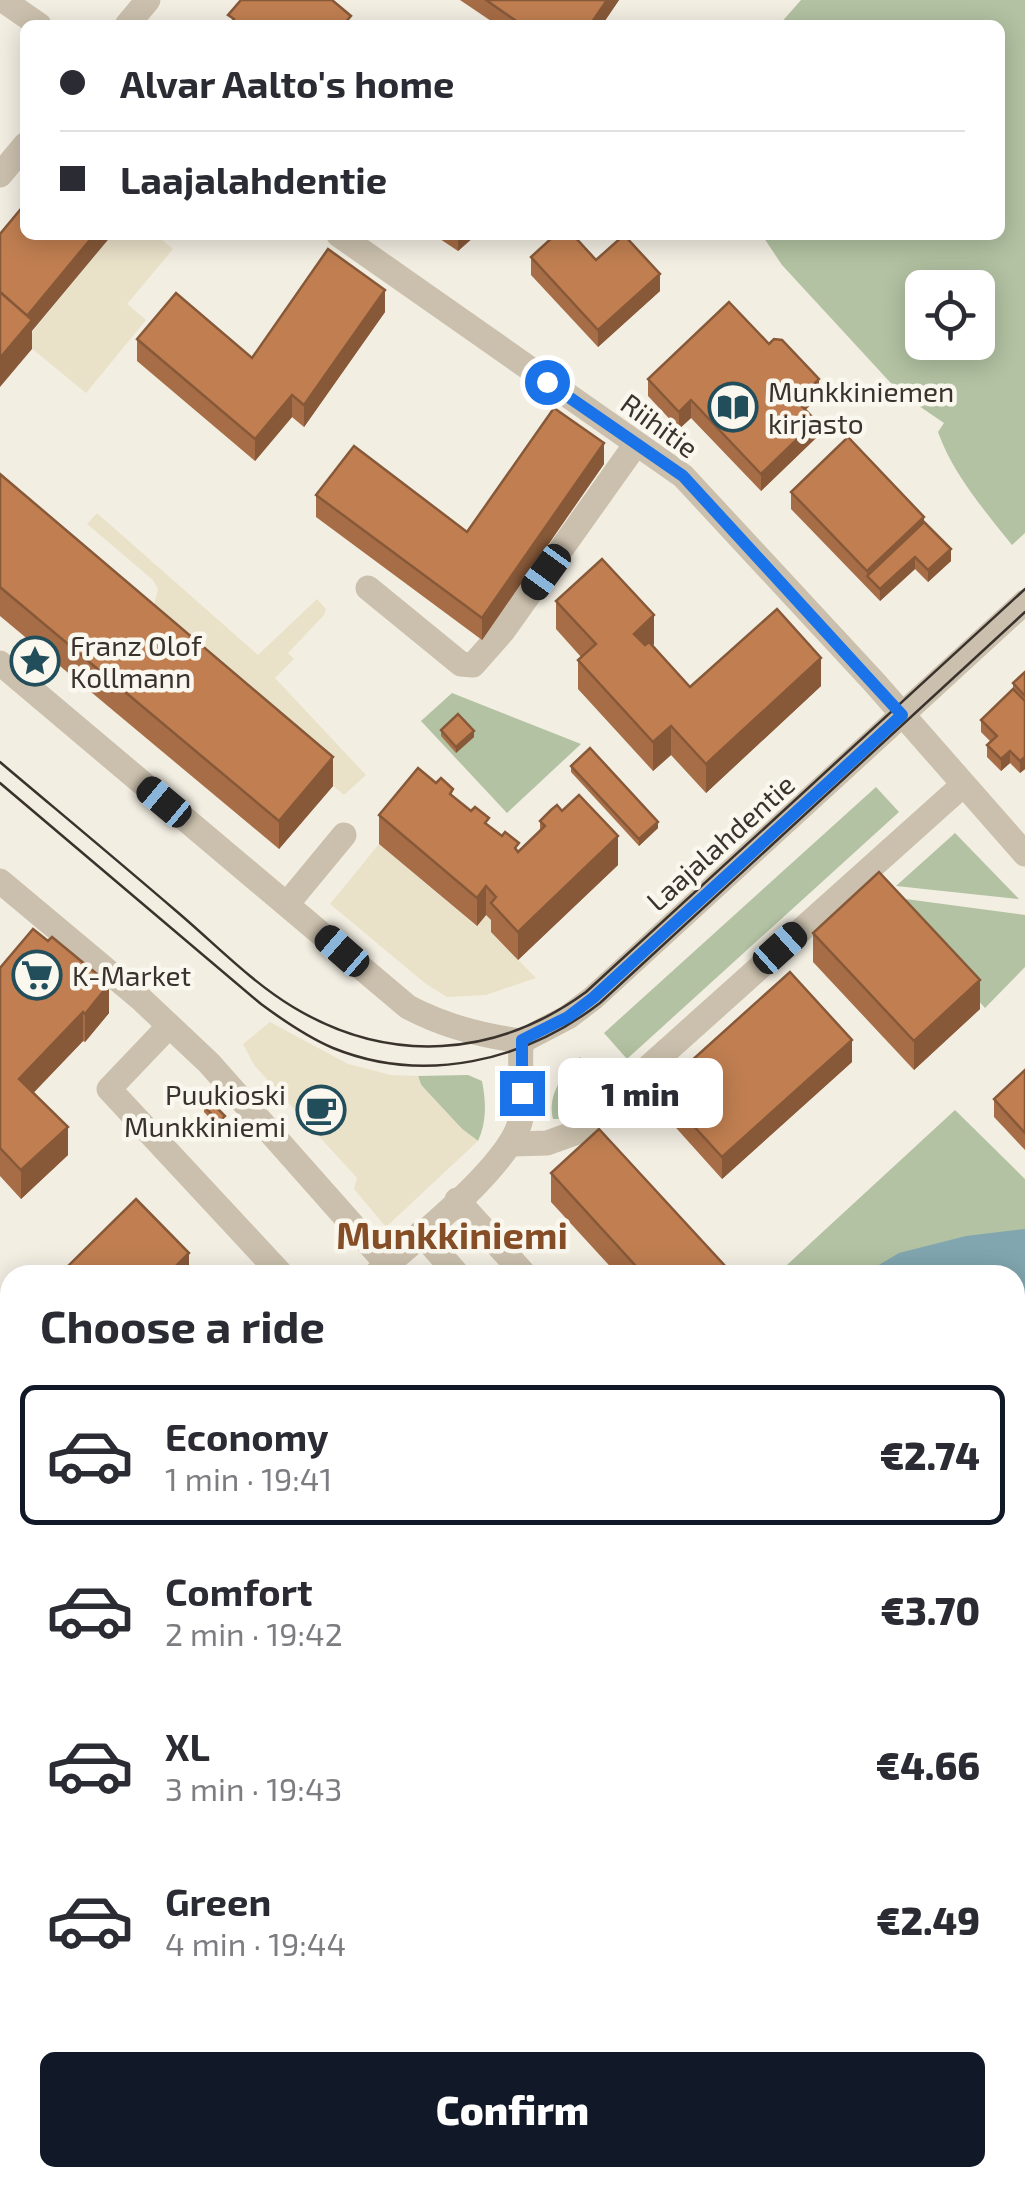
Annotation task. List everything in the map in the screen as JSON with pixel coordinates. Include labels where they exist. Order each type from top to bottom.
[{"type":"street","points":[[3,0],[32,20]]},
{"type":"street","points":[[131,20],[148,0]]},
{"type":"street","points":[[0,175],[20,151]]},
{"type":"street","name":"Riihitie","points":[[346,240],[683,476],[1025,854]]},
{"type":"street","points":[[368,588],[460,664],[473,666],[514,617],[636,444]]},
{"type":"street","name":"Laajalahdentie","points":[[522,1040],[568,1017],[593,998],[1025,602]]},
{"type":"street","points":[[0,663],[408,1007],[460,1029],[522,1040],[521,1119],[512,1144],[386,1265]]},
{"type":"street","points":[[512,1144],[547,1143],[575,1132],[963,785]]},
{"type":"street","points":[[287,904],[344,835]]},
{"type":"street","points":[[0,881],[209,1063],[377,1265]]},
{"type":"street","points":[[168,1026],[109,1089],[273,1265]]},
{"type":"street","points":[[457,1200],[517,1265]]},
{"type":"street","points":[[421,1233],[449,1265]]},
{"type":"green space","points":[[801,0],[1025,0],[1025,533],[1012,545],[952,462],[938,432],[944,423],[900,393],[782,265],[765,240],[1005,240],[1005,20],[783,20]]},
{"type":"green space","points":[[452,693],[581,744],[507,813],[421,721]]},
{"type":"green space","points":[[876,787],[899,812],[627,1059],[604,1033]]},
{"type":"green space","points":[[955,833],[1019,899],[896,886]]},
{"type":"green space","points":[[883,896],[1025,915],[1025,967],[985,1008]]},
{"type":"green space","points":[[580,1057],[602,1083],[574,1112],[553,1119],[554,1093]]},
{"type":"green space","points":[[468,1075],[482,1081],[484,1119],[478,1141],[421,1085],[418,1076]]},
{"type":"green space","points":[[955,1110],[1025,1179],[1025,1265],[787,1265]]},
{"type":"shaded area","points":[[108,240],[162,240],[173,249],[127,304],[146,320],[86,393],[24,342]]},
{"type":"shaded area","points":[[97,513],[258,655],[317,599],[326,609],[324,615],[288,653],[294,659],[275,678],[366,775],[344,795],[202,676],[154,605],[158,589],[153,580],[87,524]]},
{"type":"shaded area","points":[[379,844],[476,926],[486,915],[496,926],[491,932],[536,978],[486,995],[447,997],[330,904]]},
{"type":"shaded area","points":[[270,1022],[348,1064],[391,1075],[418,1076],[421,1085],[478,1141],[386,1227],[354,1189],[357,1178],[254,1065],[243,1044]]},
{"type":"water","points":[[1025,1229],[1025,1265],[879,1265],[899,1253],[966,1236]]},
{"type":"building","points":[[241,0],[332,0],[351,16],[347,20],[233,20],[228,15]]},
{"type":"building","points":[[486,0],[607,0],[593,20],[515,20]]},
{"type":"building","points":[[20,210],[20,240],[90,240],[27,316],[0,292],[0,234]]},
{"type":"building","points":[[550,240],[578,240],[596,260],[618,240],[629,240],[660,274],[598,330],[531,257]]},
{"type":"building","points":[[328,249],[385,290],[304,405],[292,395],[255,439],[137,339],[176,293],[252,358]]},
{"type":"building","points":[[0,292],[32,320],[0,358]]},
{"type":"building","name":"Munkkiniemen kirjasto","points":[[729,302],[769,344],[774,339],[782,340],[819,379],[797,401],[816,421],[761,474],[691,400],[679,412],[648,379]]},
{"type":"building","points":[[554,408],[604,443],[482,618],[316,495],[354,446],[467,532]]},
{"type":"building","points":[[848,437],[924,517],[867,571],[791,492]]},
{"type":"building","points":[[0,474],[333,757],[279,821],[0,587]]},
{"type":"building","points":[[924,522],[951,549],[928,570],[915,557],[880,589],[867,576]]},
{"type":"building","points":[[602,559],[654,615],[634,634],[645,645],[649,642],[690,687],[777,609],[821,658],[706,764],[671,726],[653,742],[578,660],[596,644],[556,601]]},
{"type":"building","points":[[1025,672],[1025,696],[1013,683]]},
{"type":"building","points":[[1013,689],[1025,701],[1025,757],[1020,761],[1010,751],[1001,759],[987,745],[997,736],[981,720]]},
{"type":"building","points":[[458,714],[474,731],[456,747],[441,730]]},
{"type":"building","points":[[590,748],[658,822],[639,839],[571,766]]},
{"type":"building","points":[[418,768],[436,783],[441,778],[453,789],[450,794],[471,811],[475,807],[489,818],[485,823],[502,836],[505,832],[519,843],[515,848],[518,852],[545,826],[540,821],[551,810],[557,805],[562,811],[579,795],[618,836],[518,932],[491,903],[496,897],[486,886],[477,898],[379,815]]},
{"type":"building","points":[[879,872],[980,980],[914,1041],[813,933]]},
{"type":"building","points":[[33,929],[48,941],[52,937],[109,984],[85,1014],[19,1079],[68,1127],[21,1170],[0,1148],[0,968]]},
{"type":"building","points":[[790,972],[852,1040],[722,1157],[660,1089]]},
{"type":"building","points":[[1025,1070],[1025,1133],[994,1099]]},
{"type":"building","points":[[319,1089],[340,1110],[328,1123],[307,1102]]},
{"type":"building","points":[[209,1100],[225,1116],[219,1122],[204,1106]]},
{"type":"building","points":[[599,1129],[724,1265],[635,1265],[551,1173]]},
{"type":"building","points":[[136,1199],[189,1253],[177,1265],[69,1265]]},
{"type":"tram line","points":[[0,762],[247,973],[293,1007],[329,1026],[404,1045],[442,1046],[479,1041],[552,1014],[586,992],[1025,589]]},
{"type":"tram line","points":[[0,783],[261,1004],[305,1034],[333,1048],[403,1065],[472,1061],[539,1040],[600,1003],[1025,612]]},
{"type":"place","name":"Munkkiniemen kirjasto","points":[[733,407]]},
{"type":"place","name":"Franz Olof Kollmann","points":[[35,661]]},
{"type":"place","name":"K-Market","points":[[37,975]]},
{"type":"place","name":"Puukioski Munkkiniemi","points":[[321,1110]]},
{"type":"district","name":"Munkkiniemi","points":[[452,1234]]},
{"type":"route","points":[[522,1093],[522,1040],[568,1017],[593,998],[902,715],[683,476],[547,382]]}]
